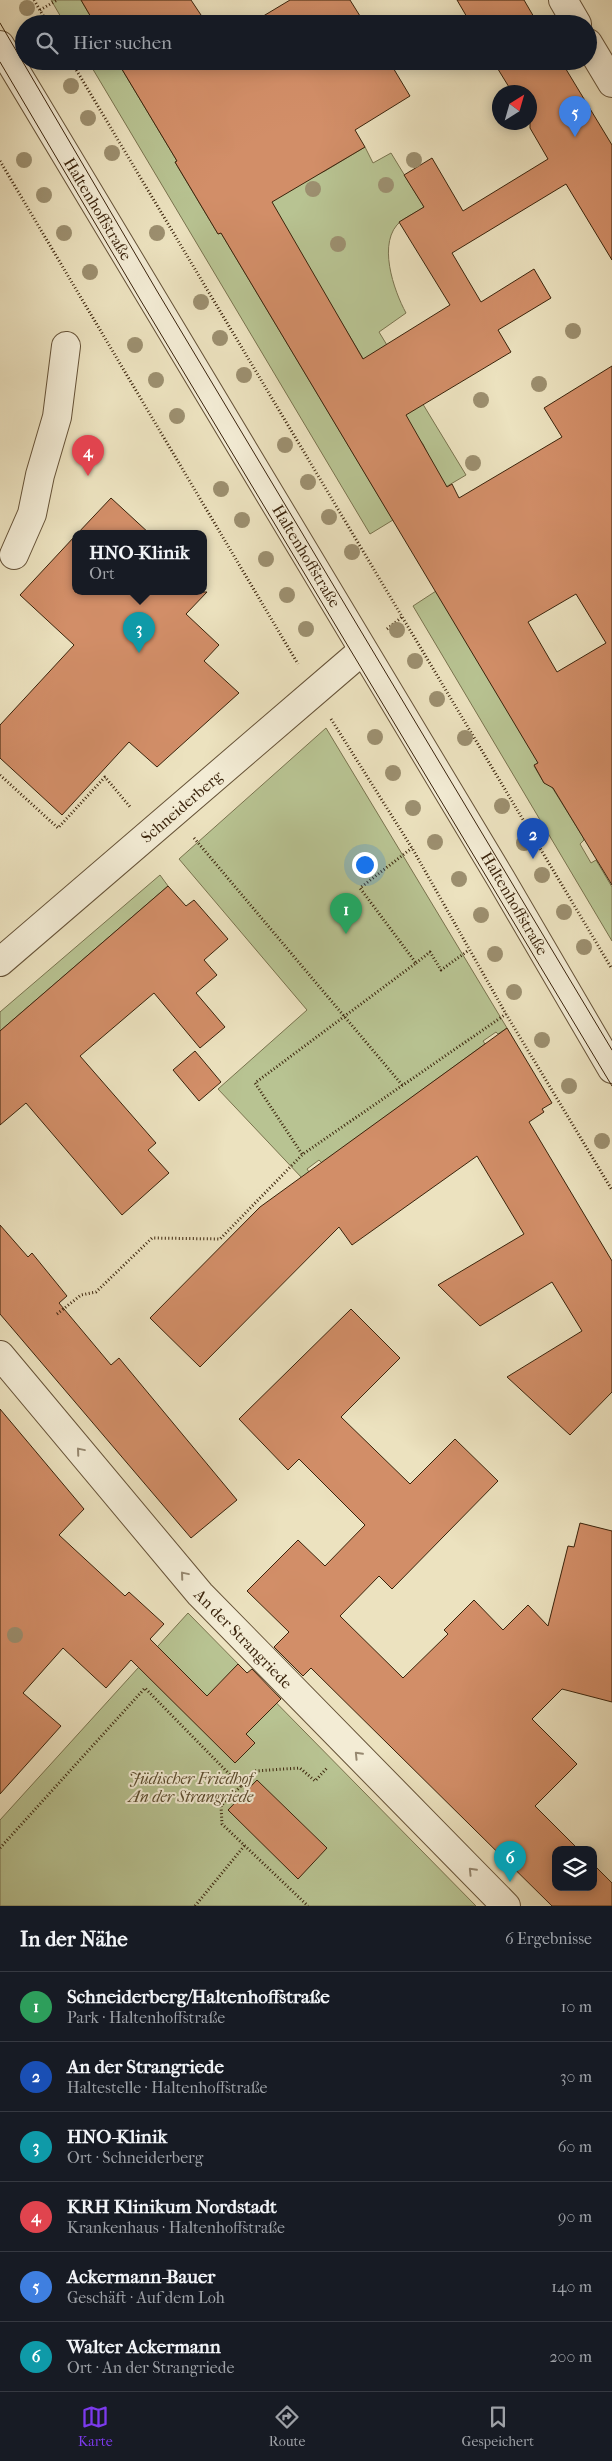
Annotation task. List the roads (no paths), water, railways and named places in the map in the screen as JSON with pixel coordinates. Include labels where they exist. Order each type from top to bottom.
[{"type":"street","points":[[563,0],[572,15]]},
{"type":"street","name":"Haltenhoffstraße","points":[[0,45],[362,651],[501,879],[612,1069]]},
{"type":"street","points":[[597,58],[612,83]]},
{"type":"street","points":[[14,555],[32,514],[40,475],[57,417],[66,346]]},
{"type":"street","name":"Schneiderberg","points":[[0,962],[362,651]]},
{"type":"street","name":"An der Strangriede","points":[[0,1355],[200,1594],[506,1906]]},
{"type":"tram line","points":[[0,23],[15,49]]},
{"type":"tram line","points":[[0,62],[141,301],[612,1086]]},
{"type":"tram line","points":[[28,70],[157,291],[612,1050]]},
{"type":"place","name":"Ackermann-Bauer","points":[[575,137]]},
{"type":"place","name":"KRH Klinikum Nordstadt","points":[[88,476]]},
{"type":"place","name":"HNO-Klinik","points":[[139,653]]},
{"type":"place","name":"An der Strangriede","points":[[533,859]]},
{"type":"place","name":"Schneiderberg/Haltenhoffstraße","points":[[346,934]]},
{"type":"place","name":"Walter Ackermann","points":[[510,1882]]},
{"type":"park label","name":"Jüdischer Friedhof An der Strangriede","points":[[191,1787]]}]
